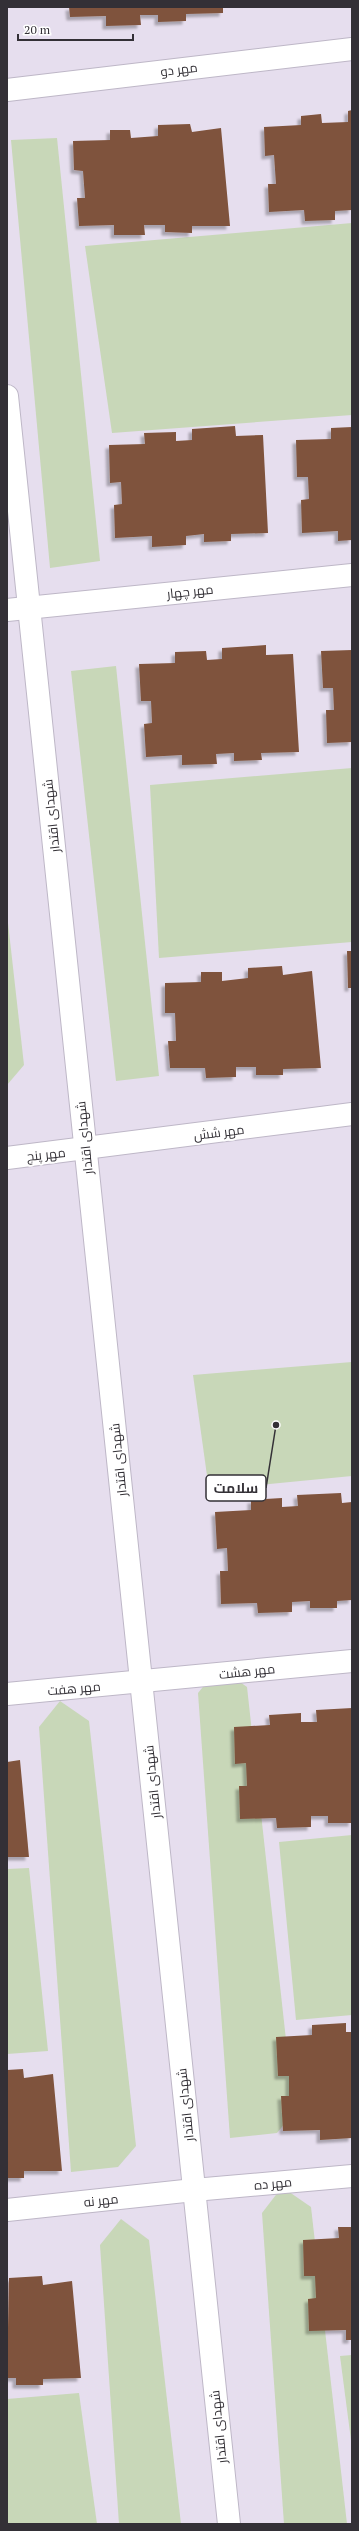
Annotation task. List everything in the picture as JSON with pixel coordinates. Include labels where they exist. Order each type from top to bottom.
[{"type":"street","name":"مهر دو","points":[[7,90],[352,49]]},
{"type":"street","name":"شهدای اقتدار","points":[[7,396],[229,2524]]},
{"type":"street","name":"مهر چهار","points":[[7,610],[352,574]]},
{"type":"street","name":"مهر شش","points":[[85,1149],[352,1114]]},
{"type":"street","name":"مهر پنج","points":[[7,1158],[85,1149]]},
{"type":"street","name":"مهر هشت","points":[[141,1682],[352,1661]]},
{"type":"street","name":"مهر هفت","points":[[7,1694],[141,1682]]},
{"type":"street","name":"مهر ده","points":[[194,2190],[352,2176]]},
{"type":"street","name":"مهر نه","points":[[7,2210],[194,2190]]},
{"type":"green space","points":[[57,138],[100,561],[50,568],[11,140]]},
{"type":"green space","points":[[352,223],[352,415],[112,433],[85,246]]},
{"type":"green space","points":[[116,666],[159,1076],[116,1081],[71,671]]},
{"type":"green space","points":[[352,768],[352,942],[159,958],[150,785]]},
{"type":"green space","points":[[7,914],[24,1065],[7,1085]]},
{"type":"green space","points":[[352,1362],[352,1476],[209,1490],[193,1375]]},
{"type":"green space","points":[[219,1667],[247,1687],[294,2112],[277,2133],[230,2138],[198,1693]]},
{"type":"green space","points":[[60,1701],[89,1721],[136,2146],[118,2167],[71,2172],[39,1727]]},
{"type":"green space","points":[[352,1835],[352,2015],[296,2020],[279,1842]]},
{"type":"green space","points":[[29,1868],[48,2051],[7,2054],[7,1869]]},
{"type":"green space","points":[[282,2187],[311,2207],[347,2524],[284,2524],[262,2213]]},
{"type":"green space","points":[[121,2219],[149,2240],[181,2524],[119,2524],[100,2245]]},
{"type":"green space","points":[[352,2355],[352,2448],[340,2356]]},
{"type":"green space","points":[[79,2393],[97,2524],[7,2524],[7,2399]]},
{"type":"building","points":[[69,7],[223,7],[223,13],[186,14],[186,21],[158,22],[158,15],[140,15],[141,25],[106,26],[106,16],[70,17]]},
{"type":"building","points":[[352,110],[352,210],[335,211],[335,220],[305,221],[304,210],[269,212],[268,184],[276,184],[274,155],[265,156],[264,127],[301,125],[301,116],[321,114],[322,123],[348,122],[348,111]]},
{"type":"building","points":[[190,124],[192,132],[221,128],[230,226],[192,226],[192,233],[165,232],[165,225],[144,225],[145,235],[114,235],[114,225],[79,226],[77,198],[85,198],[83,171],[74,170],[73,141],[110,140],[110,130],[130,130],[131,138],[158,136],[158,125]]},
{"type":"building","points":[[235,426],[236,436],[263,435],[268,533],[231,534],[231,541],[204,542],[204,534],[186,536],[186,545],[152,547],[152,536],[115,538],[114,505],[122,504],[121,482],[110,483],[109,445],[145,444],[144,433],[176,432],[176,441],[192,440],[192,429]]},
{"type":"building","points":[[352,427],[352,540],[338,541],[338,531],[302,533],[301,500],[309,499],[308,477],[297,477],[296,440],[331,439],[331,428]]},
{"type":"building","points":[[266,645],[266,655],[293,654],[299,752],[261,753],[262,760],[234,761],[234,753],[216,754],[217,764],[182,765],[182,755],[146,757],[144,724],[152,723],[151,701],[141,701],[139,664],[175,663],[175,652],[206,651],[207,660],[222,659],[222,648]]},
{"type":"building","points":[[352,650],[352,742],[327,743],[326,710],[334,710],[333,688],[323,688],[321,651]]},
{"type":"building","points":[[347,951],[352,951],[352,988],[348,988]]},
{"type":"building","points":[[282,966],[283,975],[312,971],[321,1068],[283,1069],[283,1075],[256,1075],[256,1067],[236,1067],[236,1077],[206,1078],[205,1068],[170,1068],[168,1041],[176,1041],[175,1013],[165,1013],[165,983],[201,982],[201,972],[222,972],[222,981],[248,978],[248,968]]},
{"type":"building","points":[[341,1493],[342,1503],[352,1502],[352,1600],[337,1601],[337,1608],[310,1608],[310,1601],[292,1602],[292,1612],[258,1613],[257,1603],[221,1604],[220,1571],[228,1571],[227,1548],[217,1549],[215,1512],[251,1510],[251,1500],[282,1498],[282,1507],[298,1506],[297,1495]]},
{"type":"building","points":[[352,1708],[352,1823],[328,1823],[328,1816],[311,1816],[311,1827],[277,1828],[276,1818],[240,1819],[239,1786],[247,1786],[246,1763],[235,1764],[234,1727],[270,1725],[269,1715],[301,1713],[301,1722],[317,1722],[316,1710]]},
{"type":"building","points":[[20,1760],[29,1857],[7,1857],[7,1762]]},
{"type":"building","points":[[346,2023],[346,2032],[352,2032],[352,2138],[320,2140],[320,2130],[283,2131],[281,2096],[289,2096],[289,2076],[278,2076],[276,2037],[312,2035],[312,2025]]},
{"type":"building","points":[[23,2069],[24,2078],[53,2074],[62,2171],[24,2171],[24,2178],[7,2178],[7,2070]]},
{"type":"building","points":[[338,2227],[352,2227],[352,2340],[346,2340],[346,2330],[309,2331],[308,2299],[316,2298],[315,2276],[304,2276],[303,2240],[339,2238]]},
{"type":"building","points":[[42,2276],[43,2285],[72,2281],[81,2378],[43,2379],[43,2385],[16,2385],[16,2378],[7,2378],[9,2278]]},
{"type":"place","name":"سلامت","points":[[276,1425]]}]
